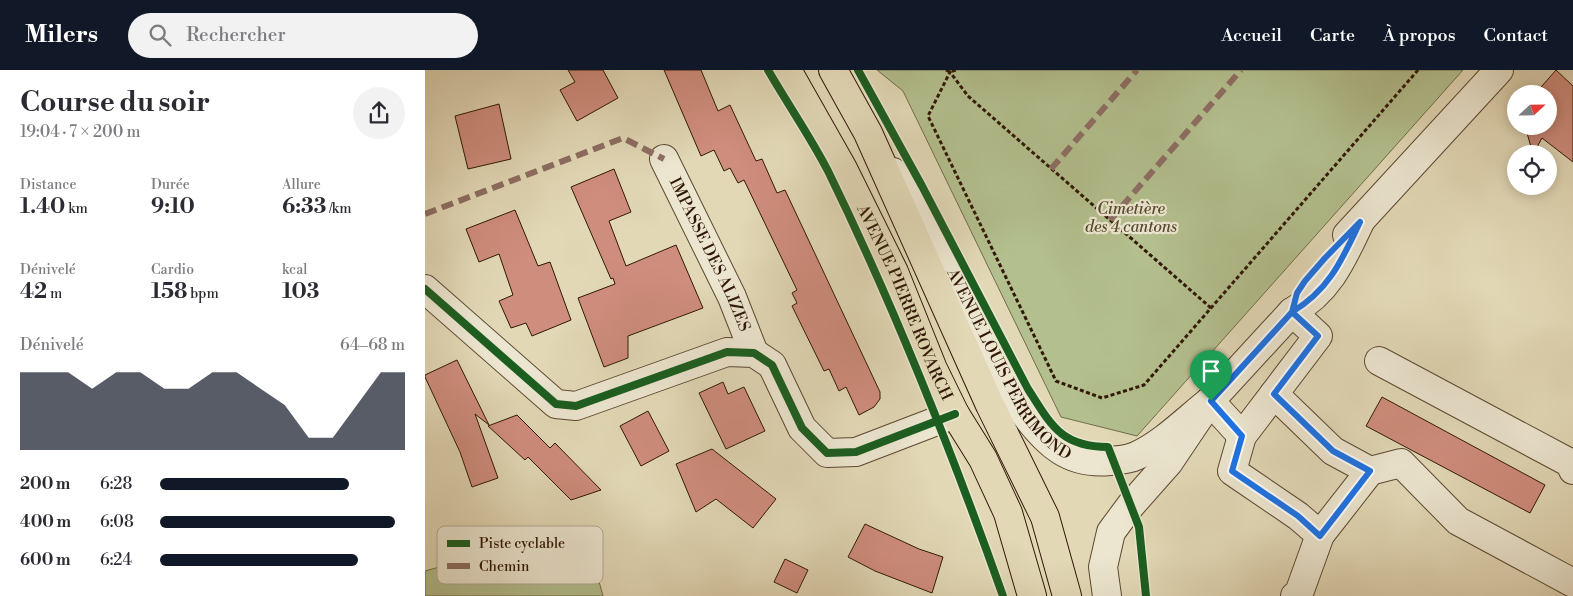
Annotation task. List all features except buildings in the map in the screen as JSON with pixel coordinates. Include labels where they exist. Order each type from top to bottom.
[{"type":"main road","name":"AVENUE PIERRE ROVARCH","points":[[787,70],[843,169],[894,272],[933,368],[955,414],[983,459],[1008,513],[1032,596]]},
{"type":"main road","points":[[833,70],[868,133],[990,405],[1045,517],[1067,596]]},
{"type":"street","name":"AVENUE LOUIS PERRIMOND","points":[[1107,596],[1103,567],[1111,532],[1131,505],[1169,462],[1211,401],[1292,312],[1297,293],[1312,286],[1325,258],[1499,70]]},
{"type":"street","name":"AVENUE LOUIS PERRIMOND","points":[[868,133],[926,220],[1024,413],[1037,430],[1062,453],[1077,459],[1103,462],[1126,460],[1156,444],[1211,401]]},
{"type":"street","name":"IMPASSE DES ALIZES","points":[[664,158],[732,297],[754,353]]},
{"type":"street","points":[[425,289],[556,404],[576,406],[727,352],[754,353],[772,365],[802,428],[827,453],[856,452],[955,414]]},
{"type":"street","points":[[1292,312],[1318,336],[1242,436],[1232,471],[1298,516],[1320,536]]},
{"type":"street","points":[[1379,361],[1569,463],[1573,470]]},
{"type":"street","points":[[1274,394],[1333,451],[1370,471]]},
{"type":"street","points":[[1211,401],[1242,436]]},
{"type":"street","points":[[1295,596],[1299,593],[1320,536],[1370,471],[1401,463],[1458,521],[1573,583]]},
{"type":"path","points":[[948,71],[956,70]]},
{"type":"path","points":[[948,71],[928,116],[1056,381],[1102,398],[1144,386],[1417,70]]},
{"type":"path","points":[[948,71],[968,96],[1211,308]]},
{"type":"green space","name":"Cimetière des 4 cantons","points":[[877,70],[1463,70],[1137,436],[1061,417],[903,91]]},
{"type":"green space","points":[[437,568],[437,584],[600,584],[603,596],[425,596],[425,571]]},
{"type":"marked path","points":[[1051,169],[1137,70]]},
{"type":"marked path","points":[[1110,220],[1241,70]]},
{"type":"marked path","points":[[425,214],[623,138],[664,159]]},
{"type":"cycle path","points":[[768,70],[814,145],[853,223],[922,381],[964,488],[1003,596]]},
{"type":"cycle path","points":[[858,70],[922,186],[1028,389],[1059,432],[1079,443],[1108,447],[1139,527],[1146,596]]},
{"type":"cycle path","points":[[425,289],[556,404],[576,406],[727,352],[754,353],[772,365],[802,428],[827,453],[856,452],[955,414]]},
{"type":"route","points":[[1211,401],[1242,436],[1232,471],[1298,516],[1320,536],[1370,471],[1333,451],[1274,394],[1318,336],[1292,312],[1297,293],[1325,258],[1360,222],[1337,270],[1309,302],[1292,312],[1211,401]]}]
